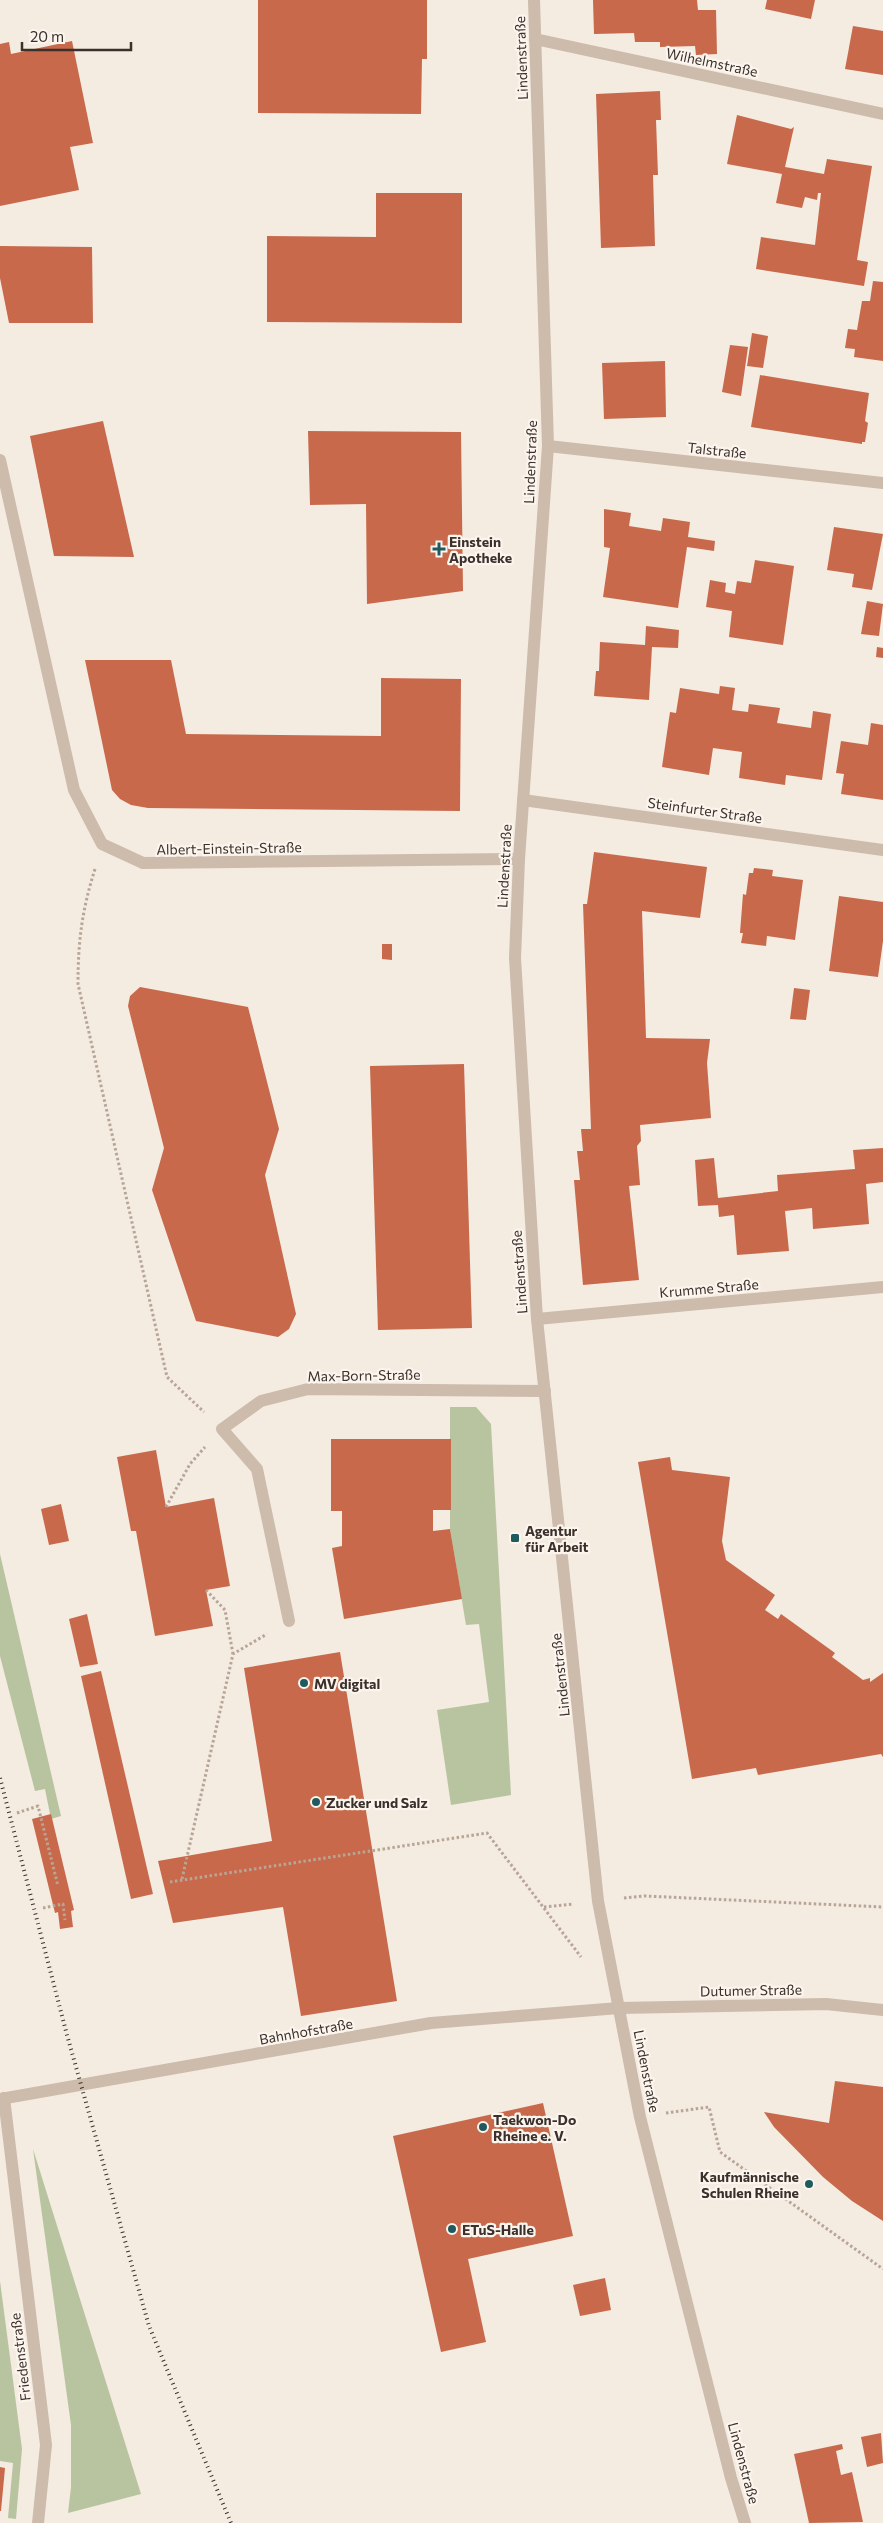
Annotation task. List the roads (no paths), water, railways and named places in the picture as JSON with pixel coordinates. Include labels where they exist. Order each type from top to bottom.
[{"type":"street","name":"Lindenstraße","points":[[534,0],[548,446],[519,860],[514,958],[537,1319],[598,1902],[640,2117],[731,2478],[745,2523]]},
{"type":"street","name":"Wilhelmstraße","points":[[535,39],[883,114]]},
{"type":"street","name":"Talstraße","points":[[548,446],[883,483]]},
{"type":"street","name":"Albert-Einstein-Straße","points":[[0,460],[74,790],[102,844],[143,863],[519,860]]},
{"type":"street","name":"Steinfurter Straße","points":[[523,800],[883,850]]},
{"type":"street","name":"Krumme Straße","points":[[537,1319],[883,1287]]},
{"type":"street","name":"Max-Born-Straße","points":[[289,1621],[257,1469],[222,1429],[262,1401],[308,1389],[545,1391]]},
{"type":"street","name":"Dutumer Straße","points":[[619,2008],[826,2004],[883,2010]]},
{"type":"street","name":"Bahnhofstraße","points":[[2,2098],[431,2023],[619,2008]]},
{"type":"street","name":"Friedenstraße","points":[[2,2098],[46,2445],[38,2523]]},
{"type":"railway","points":[[0,1778],[67,2035],[149,2326],[231,2523]]},
{"type":"place","name":"Einstein Apotheke","points":[[439,549]]},
{"type":"place","name":"Agentur für Arbeit","points":[[515,1538]]},
{"type":"place","name":"MV digital","points":[[304,1683]]},
{"type":"place","name":"Zucker und Salz","points":[[316,1802]]},
{"type":"place","name":"Taekwon-Do Rheine e. V.","points":[[483,2127]]},
{"type":"place","name":"Kaufmännische Schulen Rheine","points":[[809,2184]]},
{"type":"place","name":"ETuS-Halle","points":[[452,2229]]}]
